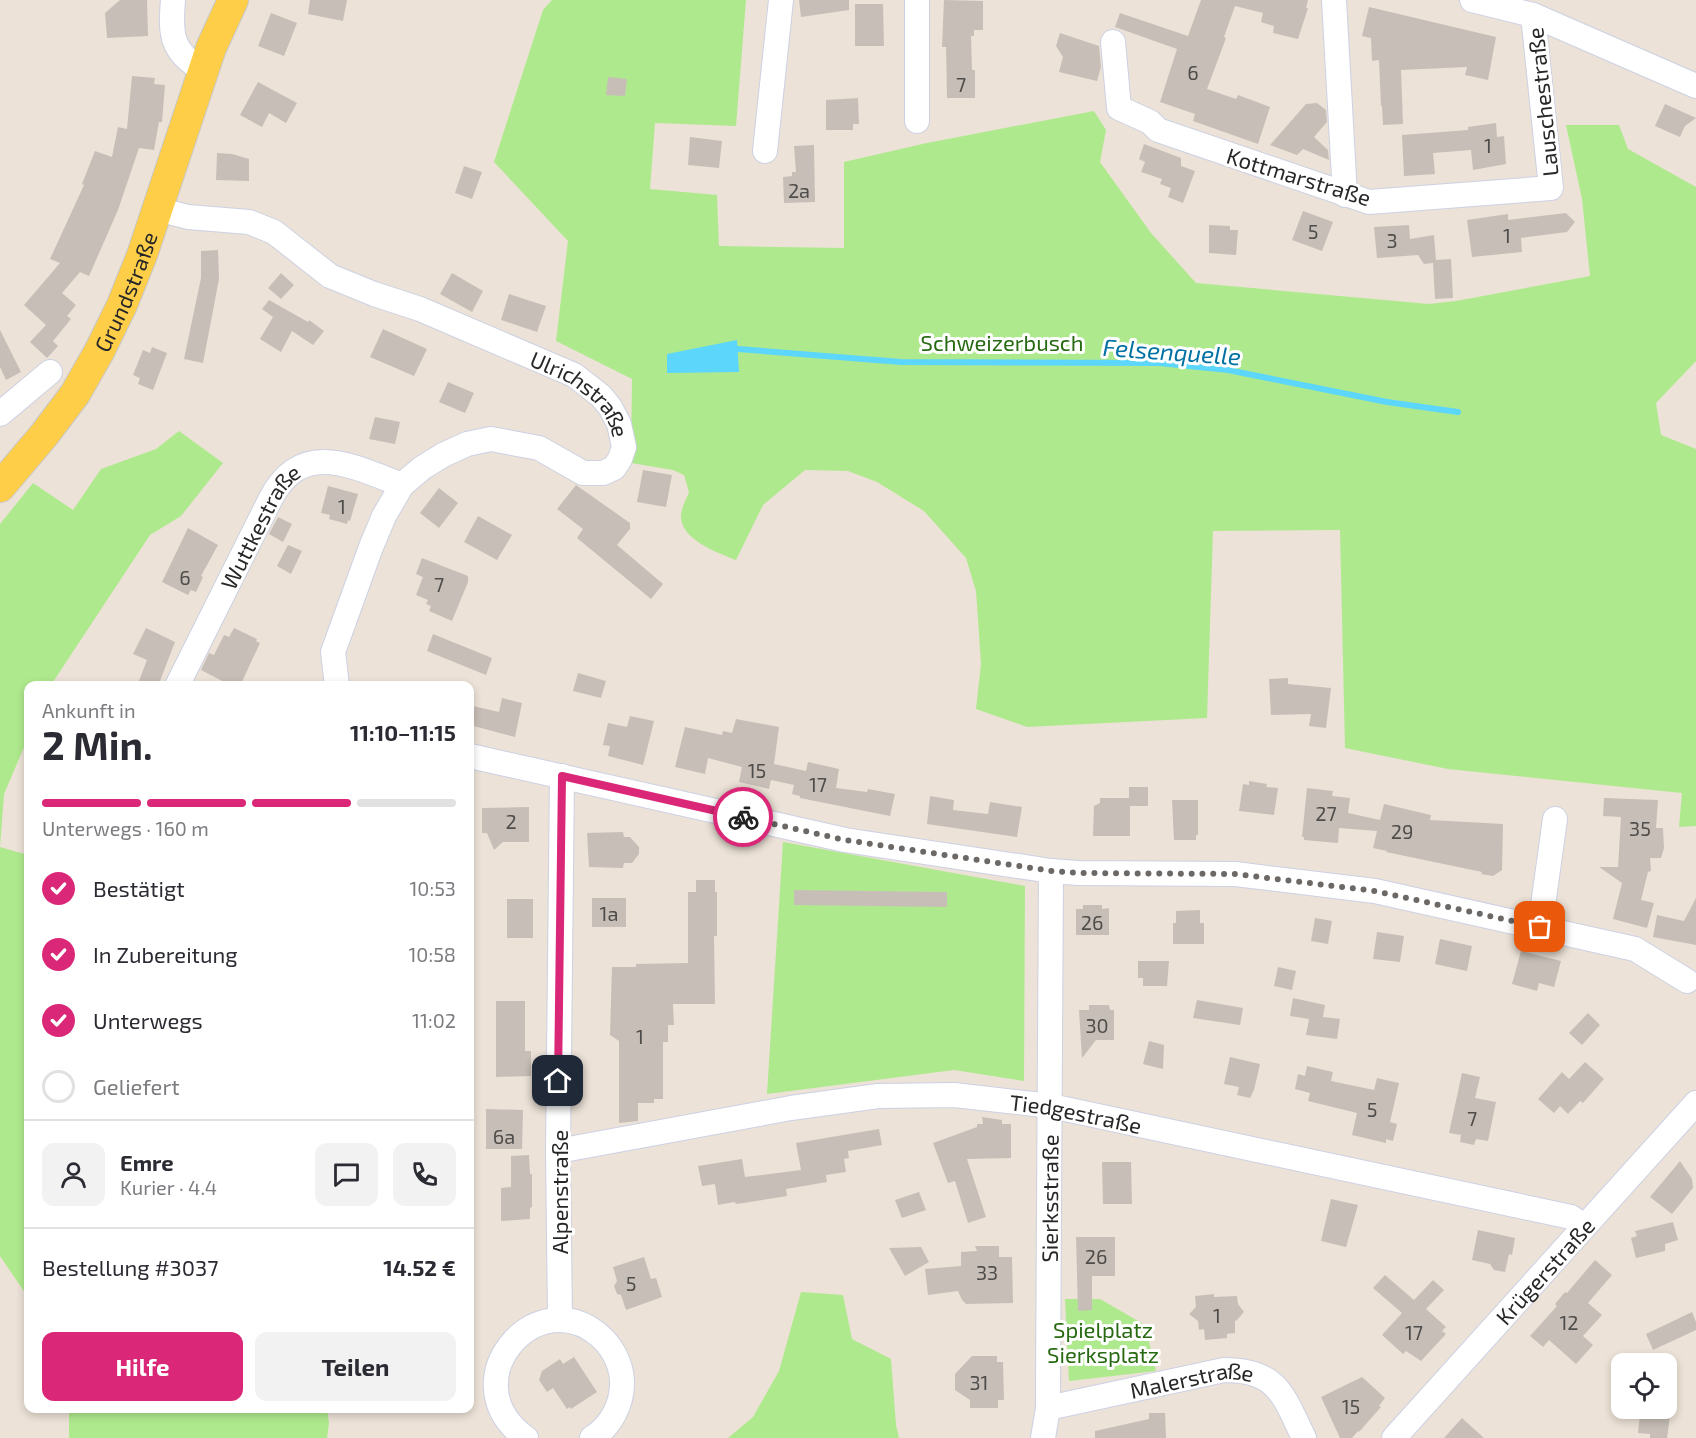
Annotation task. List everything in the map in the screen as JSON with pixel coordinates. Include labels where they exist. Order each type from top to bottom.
[{"type":"main road","name":"Grundstraße","points":[[0,487],[62,411],[100,350],[122,305],[211,48],[233,0]]},
{"type":"street","points":[[173,0],[171,23],[176,44],[187,62],[204,71]]},
{"type":"street","points":[[765,151],[781,0]]},
{"type":"street","points":[[917,0],[917,121]]},
{"type":"street","points":[[1334,0],[1345,195]]},
{"type":"street","points":[[1472,0],[1533,15],[1696,86]]},
{"type":"street","name":"Lauschestraße","points":[[1533,15],[1551,188]]},
{"type":"street","name":"Kottmarstraße","points":[[1113,42],[1119,108],[1150,122],[1158,130],[1345,195],[1369,202],[1551,188]]},
{"type":"street","name":"Ulrichstraße","points":[[157,209],[188,217],[249,222],[274,232],[330,276],[420,309],[574,375],[601,396],[619,424],[624,447],[614,468],[603,473],[583,473],[539,448],[491,439],[467,444],[443,455],[422,468],[402,485],[384,516],[371,547],[333,652],[336,681]]},
{"type":"street","points":[[0,414],[50,372]]},
{"type":"street","name":"Wuttkestraße","points":[[179,681],[274,491],[286,476],[305,464],[322,461],[402,485]]},
{"type":"street","points":[[474,757],[845,840],[1052,871],[1235,874],[1375,891],[1635,949],[1687,981]]},
{"type":"street","name":"Alpenstraße","points":[[560,1320],[558,1151],[562,776]]},
{"type":"street","points":[[1540,927],[1555,819]]},
{"type":"street","name":"Sierksstraße","points":[[1043,1438],[1048,1408],[1052,871]]},
{"type":"street","name":"Tiedgestraße","points":[[558,1151],[791,1108],[878,1096],[954,1095],[1051,1106],[1571,1217],[1584,1226]]},
{"type":"street","name":"Krügerstraße","points":[[1394,1438],[1696,1103]]},
{"type":"street","points":[[525,1438],[503,1414],[496,1393],[497,1371],[505,1351],[519,1334],[538,1324],[560,1320],[581,1324],[599,1335],[613,1350],[621,1370],[622,1391],[616,1411],[604,1428],[592,1438]]},
{"type":"street","name":"Malerstraße","points":[[1048,1408],[1224,1370],[1242,1370],[1260,1375],[1282,1394],[1304,1438]]},
{"type":"green space","name":"Schweizerbusch","points":[[552,0],[746,0],[736,126],[655,123],[650,189],[717,195],[719,246],[844,248],[844,162],[927,143],[1094,111],[1106,130],[1100,162],[1151,233],[1196,283],[1429,304],[1456,301],[1590,276],[1582,199],[1566,125],[1619,125],[1628,149],[1696,187],[1696,361],[1656,403],[1661,435],[1696,449],[1696,826],[1679,827],[1682,793],[1448,769],[1345,748],[1340,530],[1213,531],[1207,718],[1027,727],[976,709],[981,664],[976,591],[966,558],[924,511],[877,482],[848,471],[805,470],[763,505],[736,560],[698,542],[690,536],[681,520],[689,492],[684,475],[673,470],[631,463],[632,379],[556,341],[568,241],[494,162],[543,10]]},
{"type":"green space","points":[[179,431],[223,463],[181,516],[150,535],[54,681],[24,681],[24,747],[4,794],[0,847],[0,524],[33,483],[73,510],[101,469],[156,449]]},
{"type":"green space","points":[[783,842],[1025,886],[1024,1081],[954,1070],[767,1094]]},
{"type":"green space","points":[[0,847],[24,854],[24,1291],[0,1256]]},
{"type":"green space","points":[[801,1292],[843,1295],[852,1339],[891,1359],[899,1438],[728,1438],[753,1417],[779,1371]]},
{"type":"green space","name":"Spielplatz Sierksplatz","points":[[1065,1299],[1100,1299],[1145,1325],[1156,1371],[1069,1381]]},
{"type":"green space","points":[[69,1413],[328,1413],[329,1423],[327,1438],[69,1438]]},
{"type":"water","points":[[737,340],[739,372],[667,373],[667,354]]},
{"type":"building","points":[[120,0],[147,0],[148,36],[107,38],[105,13]]},
{"type":"building","points":[[310,0],[347,0],[343,21],[308,14]]},
{"type":"building","points":[[799,0],[849,0],[849,10],[801,17]]},
{"type":"building","points":[[944,0],[983,1],[983,30],[974,30],[974,36],[971,36],[972,70],[975,70],[975,98],[947,98],[946,47],[942,47]]},
{"type":"building","points":[[1201,0],[1308,0],[1306,8],[1308,8],[1298,39],[1273,33],[1274,26],[1261,22],[1263,13],[1235,6],[1224,37],[1226,38],[1207,89],[1236,99],[1238,95],[1270,107],[1258,144],[1193,121],[1195,114],[1160,102],[1177,49],[1115,27],[1120,13],[1188,36]]},
{"type":"building","points":[[855,4],[883,4],[884,46],[855,46]]},
{"type":"building","points":[[1369,7],[1496,37],[1488,80],[1465,75],[1467,67],[1401,70],[1403,124],[1383,125],[1379,60],[1372,61],[1371,38],[1362,36]]},
{"type":"building","points":[[271,13],[297,23],[284,56],[258,46]]},
{"type":"building","points":[[1060,33],[1099,46],[1101,67],[1097,81],[1059,72],[1063,57],[1056,46]]},
{"type":"building","points":[[132,76],[155,78],[154,84],[165,85],[162,122],[159,122],[154,150],[139,148],[118,210],[89,276],[80,272],[62,293],[76,305],[67,316],[71,319],[53,341],[58,346],[47,358],[30,342],[46,325],[24,305],[60,263],[50,259],[84,185],[82,184],[95,151],[112,157],[118,127],[127,129]]},
{"type":"building","points":[[608,77],[627,79],[625,96],[606,95]]},
{"type":"building","points":[[258,82],[297,103],[286,123],[269,113],[262,127],[240,115]]},
{"type":"building","points":[[858,98],[859,124],[853,124],[853,130],[826,130],[826,100]]},
{"type":"building","points":[[1317,103],[1326,110],[1327,122],[1314,137],[1328,150],[1329,160],[1303,149],[1297,155],[1270,145],[1306,104]]},
{"type":"building","points":[[1665,104],[1696,118],[1685,126],[1680,137],[1655,126]]},
{"type":"building","points":[[1496,123],[1497,137],[1504,136],[1506,164],[1473,170],[1471,150],[1433,153],[1435,174],[1404,176],[1402,135],[1468,130],[1468,127]]},
{"type":"building","points":[[690,137],[722,141],[719,168],[688,165]]},
{"type":"building","points":[[1144,144],[1181,158],[1181,166],[1195,171],[1183,203],[1168,197],[1171,188],[1160,184],[1162,179],[1141,172],[1145,162],[1139,159]]},
{"type":"building","points":[[814,145],[815,202],[784,203],[783,177],[792,176],[792,172],[796,172],[794,146]]},
{"type":"building","points":[[217,153],[249,159],[249,181],[216,180]]},
{"type":"building","points":[[464,166],[482,172],[472,199],[455,193]]},
{"type":"building","points":[[1303,211],[1333,222],[1322,251],[1292,240]]},
{"type":"building","points":[[1566,213],[1575,222],[1567,232],[1521,238],[1522,252],[1472,257],[1467,220],[1508,214],[1508,220]]},
{"type":"building","points":[[1209,225],[1230,226],[1230,230],[1238,230],[1236,255],[1209,253]]},
{"type":"building","points":[[1409,225],[1410,239],[1434,235],[1436,260],[1451,259],[1453,298],[1435,299],[1433,263],[1424,264],[1418,255],[1377,258],[1374,227]]},
{"type":"building","points":[[218,250],[219,279],[203,363],[184,359],[201,278],[201,251]]},
{"type":"building","points":[[281,273],[294,285],[281,299],[268,288]]},
{"type":"building","points":[[452,273],[483,291],[472,312],[440,294]]},
{"type":"building","points":[[509,294],[546,306],[537,332],[501,320]]},
{"type":"building","points":[[269,300],[308,322],[309,320],[324,331],[313,345],[292,331],[281,352],[260,339],[273,317],[262,309]]},
{"type":"building","points":[[383,329],[427,349],[414,376],[370,357]]},
{"type":"building","points":[[0,330],[21,372],[6,380],[0,367]]},
{"type":"building","points":[[152,347],[167,353],[153,390],[138,384],[140,378],[133,375],[143,350],[150,353]]},
{"type":"building","points":[[448,382],[474,393],[465,413],[439,402]]},
{"type":"building","points":[[375,417],[400,422],[395,444],[369,439]]},
{"type":"building","points":[[643,470],[672,475],[666,507],[637,502]]},
{"type":"building","points":[[576,485],[630,523],[630,529],[617,545],[663,584],[651,599],[577,538],[583,529],[557,509]]},
{"type":"building","points":[[328,486],[358,494],[347,524],[329,519],[330,515],[321,513]]},
{"type":"building","points":[[439,488],[458,503],[439,528],[420,513]]},
{"type":"building","points":[[478,516],[512,535],[497,560],[464,542]]},
{"type":"building","points":[[278,517],[292,524],[283,542],[269,534]]},
{"type":"building","points":[[188,528],[218,545],[201,576],[203,577],[196,592],[191,590],[188,595],[162,582]]},
{"type":"building","points":[[288,545],[302,551],[291,574],[277,566]]},
{"type":"building","points":[[422,558],[468,576],[468,582],[452,621],[429,611],[431,606],[426,604],[428,600],[416,595],[423,577],[416,574]]},
{"type":"building","points":[[146,628],[175,642],[160,681],[139,681],[147,660],[133,654]]},
{"type":"building","points":[[234,628],[257,639],[256,641],[260,643],[242,681],[222,681],[201,670],[209,653],[214,655],[224,635],[229,637]]},
{"type":"building","points":[[433,634],[492,658],[486,675],[427,651]]},
{"type":"building","points":[[578,673],[606,681],[601,698],[573,691]]},
{"type":"building","points":[[1288,678],[1288,684],[1331,688],[1326,728],[1309,726],[1311,714],[1271,715],[1269,679]]},
{"type":"building","points":[[502,698],[522,703],[515,737],[474,726],[474,706],[499,712]]},
{"type":"building","points":[[630,716],[654,721],[643,765],[608,756],[610,746],[603,745],[608,723],[627,727]]},
{"type":"building","points":[[736,719],[779,727],[774,764],[806,771],[808,762],[839,769],[836,788],[867,792],[868,789],[895,794],[890,816],[800,798],[792,794],[794,785],[771,780],[769,789],[739,782],[742,767],[708,758],[705,774],[675,767],[685,727],[722,735],[723,731],[732,733]]},
{"type":"building","points":[[1249,781],[1267,784],[1266,787],[1278,788],[1274,815],[1239,811],[1243,784],[1249,785]]},
{"type":"building","points":[[1129,787],[1148,787],[1148,806],[1130,806],[1130,836],[1093,836],[1094,806],[1100,803],[1100,798],[1129,798]]},
{"type":"building","points":[[1307,788],[1333,791],[1332,796],[1350,798],[1348,813],[1380,820],[1384,804],[1431,815],[1430,820],[1503,824],[1502,870],[1493,876],[1481,874],[1482,872],[1373,848],[1377,831],[1339,828],[1338,843],[1304,840],[1302,837]]},
{"type":"building","points":[[930,796],[954,800],[953,810],[988,814],[990,802],[1022,807],[1017,837],[927,824]]},
{"type":"building","points":[[1604,798],[1658,800],[1656,828],[1663,828],[1664,848],[1661,858],[1650,858],[1651,871],[1648,872],[1641,900],[1654,903],[1647,928],[1613,919],[1622,883],[1599,867],[1618,867],[1621,817],[1603,816]]},
{"type":"building","points":[[1172,800],[1198,800],[1196,840],[1174,840]]},
{"type":"building","points":[[529,807],[529,842],[503,842],[494,850],[487,833],[482,833],[482,808]]},
{"type":"building","points":[[623,832],[624,837],[630,837],[639,847],[639,854],[632,863],[624,863],[623,868],[589,867],[587,833]]},
{"type":"building","points":[[696,880],[715,880],[715,892],[717,892],[717,936],[714,936],[715,1004],[673,1004],[674,1025],[668,1025],[668,1042],[663,1042],[663,1099],[654,1099],[654,1103],[638,1103],[638,1121],[619,1123],[619,1041],[610,1035],[612,967],[688,963],[688,892],[696,892]]},
{"type":"building","points":[[794,890],[947,892],[947,907],[794,905]]},
{"type":"building","points":[[592,898],[626,898],[626,927],[592,927]]},
{"type":"building","points":[[1696,898],[1696,945],[1653,937],[1657,915],[1684,921]]},
{"type":"building","points":[[507,899],[533,899],[533,938],[507,938]]},
{"type":"building","points":[[1083,905],[1102,905],[1102,909],[1109,908],[1109,935],[1076,935],[1076,909],[1083,909]]},
{"type":"building","points":[[1200,910],[1200,923],[1204,923],[1204,944],[1173,944],[1173,923],[1176,923],[1176,911]]},
{"type":"building","points":[[1315,918],[1332,921],[1328,944],[1311,941]]},
{"type":"building","points":[[1377,932],[1404,936],[1400,962],[1373,959]]},
{"type":"building","points":[[1440,939],[1472,946],[1467,971],[1435,964]]},
{"type":"building","points":[[1521,951],[1561,961],[1554,987],[1539,983],[1537,991],[1512,984]]},
{"type":"building","points":[[1138,961],[1169,961],[1167,986],[1143,986],[1143,978],[1138,978]]},
{"type":"building","points":[[1278,967],[1296,971],[1292,990],[1274,986]]},
{"type":"building","points":[[1293,998],[1325,1005],[1323,1017],[1340,1019],[1337,1039],[1306,1035],[1309,1019],[1290,1016]]},
{"type":"building","points":[[1197,1000],[1243,1008],[1240,1025],[1193,1018]]},
{"type":"building","points":[[496,1001],[525,1001],[525,1051],[531,1051],[531,1076],[496,1077]]},
{"type":"building","points":[[1089,1005],[1109,1005],[1110,1010],[1114,1010],[1114,1040],[1096,1040],[1082,1058],[1079,1010],[1089,1010]]},
{"type":"building","points":[[1588,1013],[1600,1025],[1582,1045],[1569,1033]]},
{"type":"building","points":[[1149,1041],[1164,1045],[1163,1069],[1143,1064]]},
{"type":"building","points":[[1230,1057],[1260,1064],[1250,1098],[1237,1095],[1239,1087],[1224,1084]]},
{"type":"building","points":[[1585,1062],[1604,1079],[1583,1103],[1580,1101],[1568,1114],[1560,1106],[1554,1113],[1538,1099],[1562,1072],[1569,1079]]},
{"type":"building","points":[[1307,1066],[1333,1072],[1331,1081],[1374,1090],[1377,1078],[1399,1083],[1390,1122],[1397,1124],[1393,1141],[1386,1139],[1386,1143],[1352,1135],[1357,1113],[1308,1101],[1310,1093],[1295,1089],[1298,1074],[1305,1076]]},
{"type":"building","points":[[1462,1073],[1480,1077],[1475,1098],[1496,1102],[1488,1141],[1476,1139],[1474,1145],[1460,1142],[1461,1135],[1449,1133]]},
{"type":"building","points":[[486,1109],[523,1110],[522,1149],[486,1149]]},
{"type":"building","points":[[982,1117],[1002,1120],[1002,1124],[1011,1124],[1011,1158],[967,1159],[986,1217],[968,1223],[955,1181],[948,1183],[933,1143],[977,1127],[977,1124],[983,1124]]},
{"type":"building","points":[[879,1129],[882,1145],[848,1151],[849,1158],[844,1159],[846,1172],[826,1175],[827,1182],[786,1189],[787,1196],[718,1205],[715,1184],[702,1186],[698,1166],[742,1159],[745,1177],[801,1170],[796,1143]]},
{"type":"building","points":[[529,1155],[530,1174],[532,1174],[530,1219],[501,1221],[501,1188],[511,1187],[511,1156]]},
{"type":"building","points":[[1680,1161],[1692,1179],[1693,1188],[1672,1214],[1650,1197]]},
{"type":"building","points":[[1102,1162],[1131,1162],[1132,1204],[1103,1204]]},
{"type":"building","points":[[919,1192],[926,1210],[902,1218],[895,1200]]},
{"type":"building","points":[[1331,1199],[1358,1205],[1346,1247],[1321,1241]]},
{"type":"building","points":[[1673,1222],[1678,1240],[1665,1244],[1665,1251],[1636,1258],[1631,1238],[1637,1236],[1635,1231]]},
{"type":"building","points":[[1478,1230],[1515,1238],[1512,1255],[1509,1254],[1505,1272],[1494,1270],[1490,1264],[1472,1260]]},
{"type":"building","points":[[1076,1237],[1115,1237],[1115,1276],[1092,1276],[1092,1310],[1078,1311]]},
{"type":"building","points":[[975,1246],[999,1246],[999,1257],[1012,1257],[1013,1303],[966,1304],[958,1291],[928,1295],[925,1269],[961,1266],[961,1252],[977,1251]]},
{"type":"building","points":[[921,1247],[929,1262],[905,1276],[889,1248]]},
{"type":"building","points":[[644,1257],[651,1279],[656,1278],[662,1297],[626,1310],[621,1295],[617,1294],[614,1286],[617,1281],[613,1267]]},
{"type":"building","points":[[1595,1260],[1612,1275],[1588,1303],[1602,1315],[1583,1336],[1593,1345],[1576,1364],[1549,1340],[1543,1347],[1530,1336],[1557,1306],[1555,1304],[1565,1292],[1567,1293]]},
{"type":"building","points":[[1385,1275],[1414,1300],[1433,1280],[1444,1290],[1426,1309],[1446,1327],[1442,1331],[1446,1334],[1421,1361],[1406,1351],[1403,1354],[1382,1335],[1402,1313],[1373,1288]]},
{"type":"building","points":[[1214,1294],[1214,1297],[1237,1296],[1238,1304],[1244,1312],[1235,1321],[1235,1333],[1227,1334],[1227,1338],[1205,1340],[1204,1329],[1199,1330],[1198,1321],[1189,1314],[1196,1307],[1195,1296]]},
{"type":"building","points":[[1692,1312],[1696,1330],[1653,1350],[1646,1334]]},
{"type":"building","points":[[972,1356],[997,1356],[997,1362],[1003,1362],[1004,1400],[998,1400],[998,1408],[970,1408],[970,1400],[955,1390],[955,1374]]},
{"type":"building","points":[[574,1357],[597,1392],[571,1409],[570,1407],[567,1409],[553,1388],[547,1392],[539,1380],[542,1371],[560,1359],[563,1364]]},
{"type":"building","points":[[1362,1377],[1385,1398],[1379,1406],[1381,1407],[1359,1432],[1352,1438],[1340,1438],[1321,1397]]},
{"type":"building","points":[[1149,1413],[1165,1413],[1166,1438],[1095,1438],[1095,1431],[1149,1419]]},
{"type":"building","points":[[1462,1418],[1484,1438],[1444,1438]]},
{"type":"building","points":[[1639,1419],[1670,1419],[1667,1438],[1650,1438],[1650,1434],[1638,1433]]},
{"type":"waterway","name":"Felsenquelle","points":[[738,349],[901,362],[1159,363],[1228,370],[1387,402],[1458,412]]},
{"type":"way so far","points":[[743,817],[845,840],[1052,871],[1235,874],[1375,891],[1540,927]]},
{"type":"route","points":[[558,1081],[562,776],[743,817]]}]
